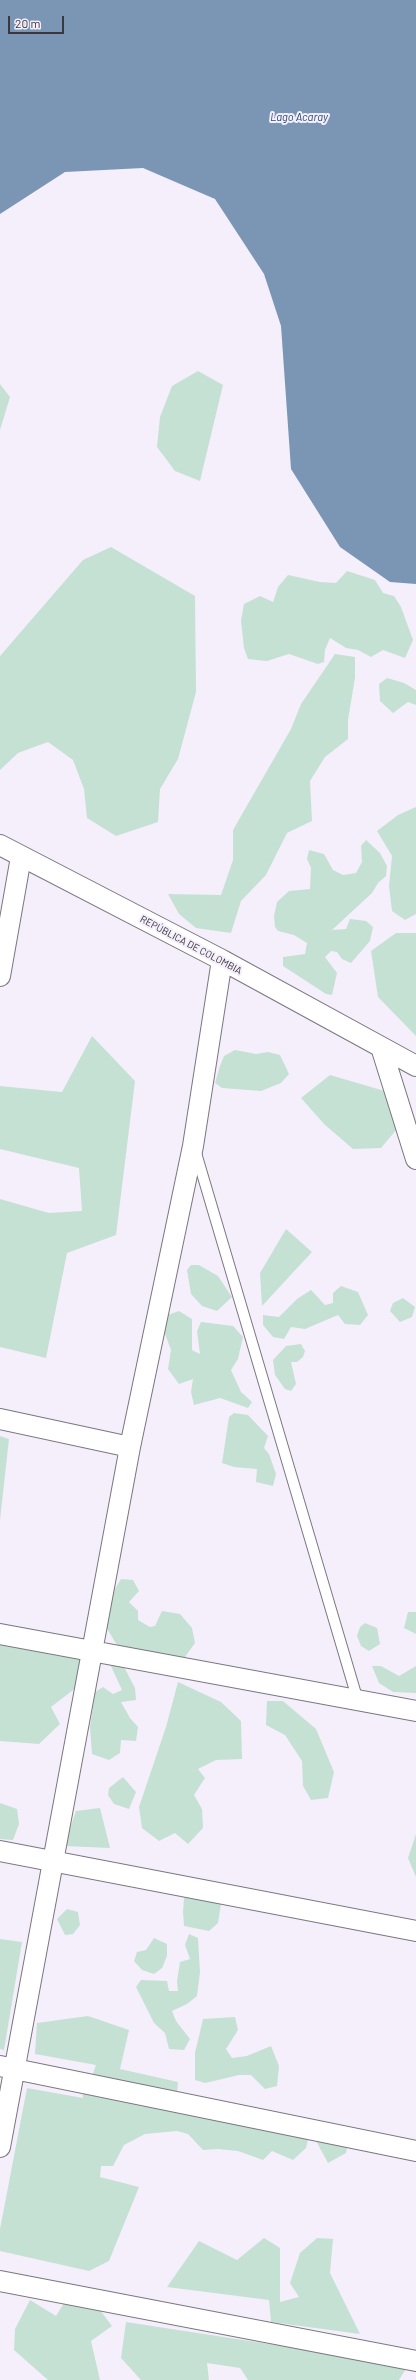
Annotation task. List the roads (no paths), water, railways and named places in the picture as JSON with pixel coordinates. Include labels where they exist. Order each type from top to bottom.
[{"type":"street","name":"REPÚBLICA DE COLOMBIA","points":[[0,845],[222,960],[416,1066]]},
{"type":"street","points":[[0,976],[21,857]]},
{"type":"street","points":[[0,2147],[7,2067],[53,1862],[130,1447],[194,1146],[222,960]]},
{"type":"street","points":[[381,1047],[416,1159]]},
{"type":"street","points":[[0,1419],[130,1447]]},
{"type":"street","points":[[0,1634],[92,1653],[416,1712]]},
{"type":"street","points":[[0,1851],[416,1932]]},
{"type":"street","points":[[7,2067],[416,2151]]},
{"type":"street","points":[[0,2281],[416,2361]]},
{"type":"lane","points":[[194,1146],[358,1701]]},
{"type":"water","name":"Lago Acaray","points":[[0,0],[416,0],[416,584],[390,582],[340,547],[291,469],[281,326],[264,274],[215,199],[143,168],[65,172],[0,214]]}]
